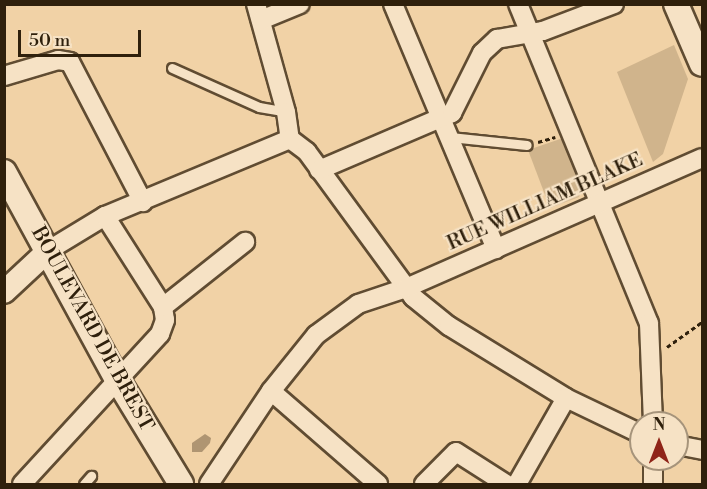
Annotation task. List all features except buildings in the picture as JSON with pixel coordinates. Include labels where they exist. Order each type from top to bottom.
[{"type":"main road","points":[[676,4],[702,64]]},
{"type":"main road","name":"BOULEVARD DE BREST","points":[[4,172],[49,250],[117,379],[181,484]]},
{"type":"street","points":[[300,4],[259,12],[286,112],[290,139],[306,152],[406,288],[449,326],[566,398],[629,428]]},
{"type":"street","points":[[393,4],[496,249]]},
{"type":"street","points":[[518,4],[649,323],[653,357],[653,411]]},
{"type":"street","points":[[319,170],[441,118],[457,107],[486,47],[505,36],[549,30],[614,4]]},
{"type":"street","points":[[4,76],[58,60],[70,62],[143,202]]},
{"type":"street","points":[[4,292],[49,250],[105,216],[290,139]]},
{"type":"street","name":"RUE WILLIAM BLAKE","points":[[209,484],[271,391],[316,335],[358,304],[406,288],[702,158]]},
{"type":"street","points":[[22,484],[160,334],[165,320],[163,307],[105,216]]},
{"type":"street","points":[[163,307],[244,242]]},
{"type":"street","points":[[271,391],[378,484]]},
{"type":"street","points":[[518,484],[566,398]]},
{"type":"street","points":[[424,484],[456,452],[506,484]]},
{"type":"lane","points":[[172,68],[259,107],[286,112]]},
{"type":"lane","points":[[450,137],[527,145]]},
{"type":"lane","points":[[84,484],[91,476]]},
{"type":"path","points":[[527,145],[571,132]]},
{"type":"path","points":[[653,357],[702,322]]},
{"type":"shaded area","points":[[674,45],[688,79],[663,154],[653,162],[617,72]]},
{"type":"shaded area","points":[[563,138],[584,184],[579,197],[550,208],[528,150]]},
{"type":"shaded area","points":[[205,434],[211,438],[210,443],[202,452],[192,452],[192,443]]}]
